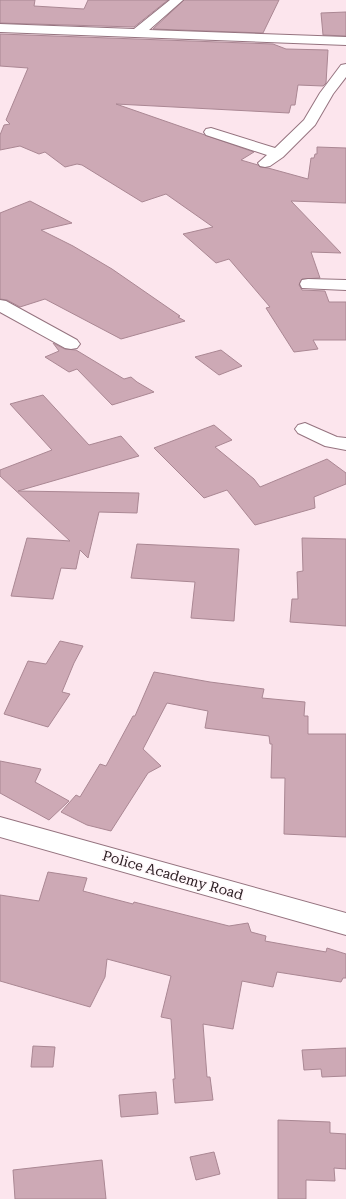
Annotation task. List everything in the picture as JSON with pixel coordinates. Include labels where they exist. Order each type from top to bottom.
[{"type":"street","points":[[137,33],[177,0]]},
{"type":"street","points":[[0,28],[346,41]]},
{"type":"street","points":[[265,163],[278,154],[310,122],[327,93],[346,68]]},
{"type":"street","points":[[211,132],[278,154]]},
{"type":"street","points":[[308,284],[346,285]]},
{"type":"street","points":[[0,306],[71,344]]},
{"type":"street","points":[[305,429],[332,442],[346,444]]},
{"type":"street","name":"Police Academy Road","points":[[0,827],[346,924]]},
{"type":"building","points":[[0,0],[35,0],[34,6],[84,9],[88,0],[168,0],[134,27],[0,23]]},
{"type":"building","points":[[184,0],[279,0],[263,33],[153,29]]},
{"type":"building","points":[[346,12],[346,36],[323,35],[321,13]]},
{"type":"building","points":[[0,34],[273,44],[286,49],[328,50],[326,83],[323,86],[298,85],[295,105],[291,105],[289,113],[116,104],[254,152],[241,160],[260,167],[308,179],[311,158],[314,158],[315,154],[317,154],[317,147],[346,148],[346,203],[291,201],[341,253],[311,252],[320,278],[302,279],[299,285],[302,290],[325,291],[329,302],[346,302],[346,340],[313,340],[318,349],[294,352],[266,308],[270,307],[229,259],[216,263],[183,234],[213,227],[166,194],[142,202],[82,165],[77,164],[65,167],[45,152],[39,154],[20,146],[0,150],[0,135],[4,125],[10,124],[6,120],[28,68],[0,66]]},
{"type":"building","points":[[30,201],[72,223],[41,230],[73,246],[112,269],[185,321],[121,339],[45,299],[20,307],[7,300],[0,299],[0,213]]},
{"type":"building","points":[[53,343],[65,349],[76,350],[124,379],[131,377],[154,392],[112,405],[77,369],[69,372],[45,357],[59,351]]},
{"type":"building","points":[[221,350],[242,366],[219,375],[195,357]]},
{"type":"building","points":[[43,395],[89,445],[121,436],[139,456],[18,491],[139,493],[137,513],[99,512],[88,558],[80,550],[76,569],[61,568],[53,599],[11,596],[27,538],[70,541],[0,476],[0,470],[52,450],[10,404]]},
{"type":"building","points":[[214,425],[232,440],[215,447],[254,479],[260,487],[327,459],[346,473],[346,484],[314,497],[315,508],[255,525],[227,490],[204,498],[154,448]]},
{"type":"building","points":[[302,538],[346,539],[346,626],[290,622],[292,599],[298,599],[297,572],[303,571]]},
{"type":"building","points":[[137,544],[239,549],[234,621],[191,618],[195,582],[131,578]]},
{"type":"building","points":[[60,641],[83,646],[62,692],[70,694],[48,727],[4,714],[28,661],[46,664]]},
{"type":"building","points":[[154,672],[210,682],[264,689],[262,698],[305,702],[304,716],[308,716],[308,734],[346,734],[346,837],[284,834],[285,778],[271,778],[272,744],[270,744],[269,736],[205,728],[208,711],[167,703],[143,749],[161,766],[148,773],[111,831],[87,825],[61,812],[76,795],[80,797],[100,764],[106,766],[133,716],[135,716]]},
{"type":"building","points":[[0,761],[41,769],[35,782],[69,801],[49,820],[0,793]]},
{"type":"building","points":[[48,872],[87,878],[83,891],[229,926],[248,923],[251,932],[266,936],[265,941],[326,952],[327,948],[346,954],[346,978],[343,978],[341,982],[277,972],[273,987],[242,981],[233,1029],[203,1024],[207,1077],[210,1077],[213,1100],[175,1103],[171,1019],[161,1017],[171,976],[107,959],[105,977],[90,1007],[0,981],[0,895],[39,901]]},
{"type":"building","points":[[33,1046],[55,1047],[53,1067],[31,1067]]},
{"type":"building","points":[[346,1048],[346,1076],[322,1077],[321,1069],[304,1070],[302,1050]]},
{"type":"building","points":[[156,1092],[158,1114],[121,1117],[119,1095]]},
{"type":"building","points":[[278,1120],[330,1122],[330,1133],[346,1134],[346,1169],[334,1168],[335,1181],[306,1180],[306,1199],[278,1199]]},
{"type":"building","points":[[214,1152],[220,1174],[196,1180],[190,1157]]},
{"type":"building","points":[[102,1160],[106,1199],[15,1199],[13,1170]]}]
